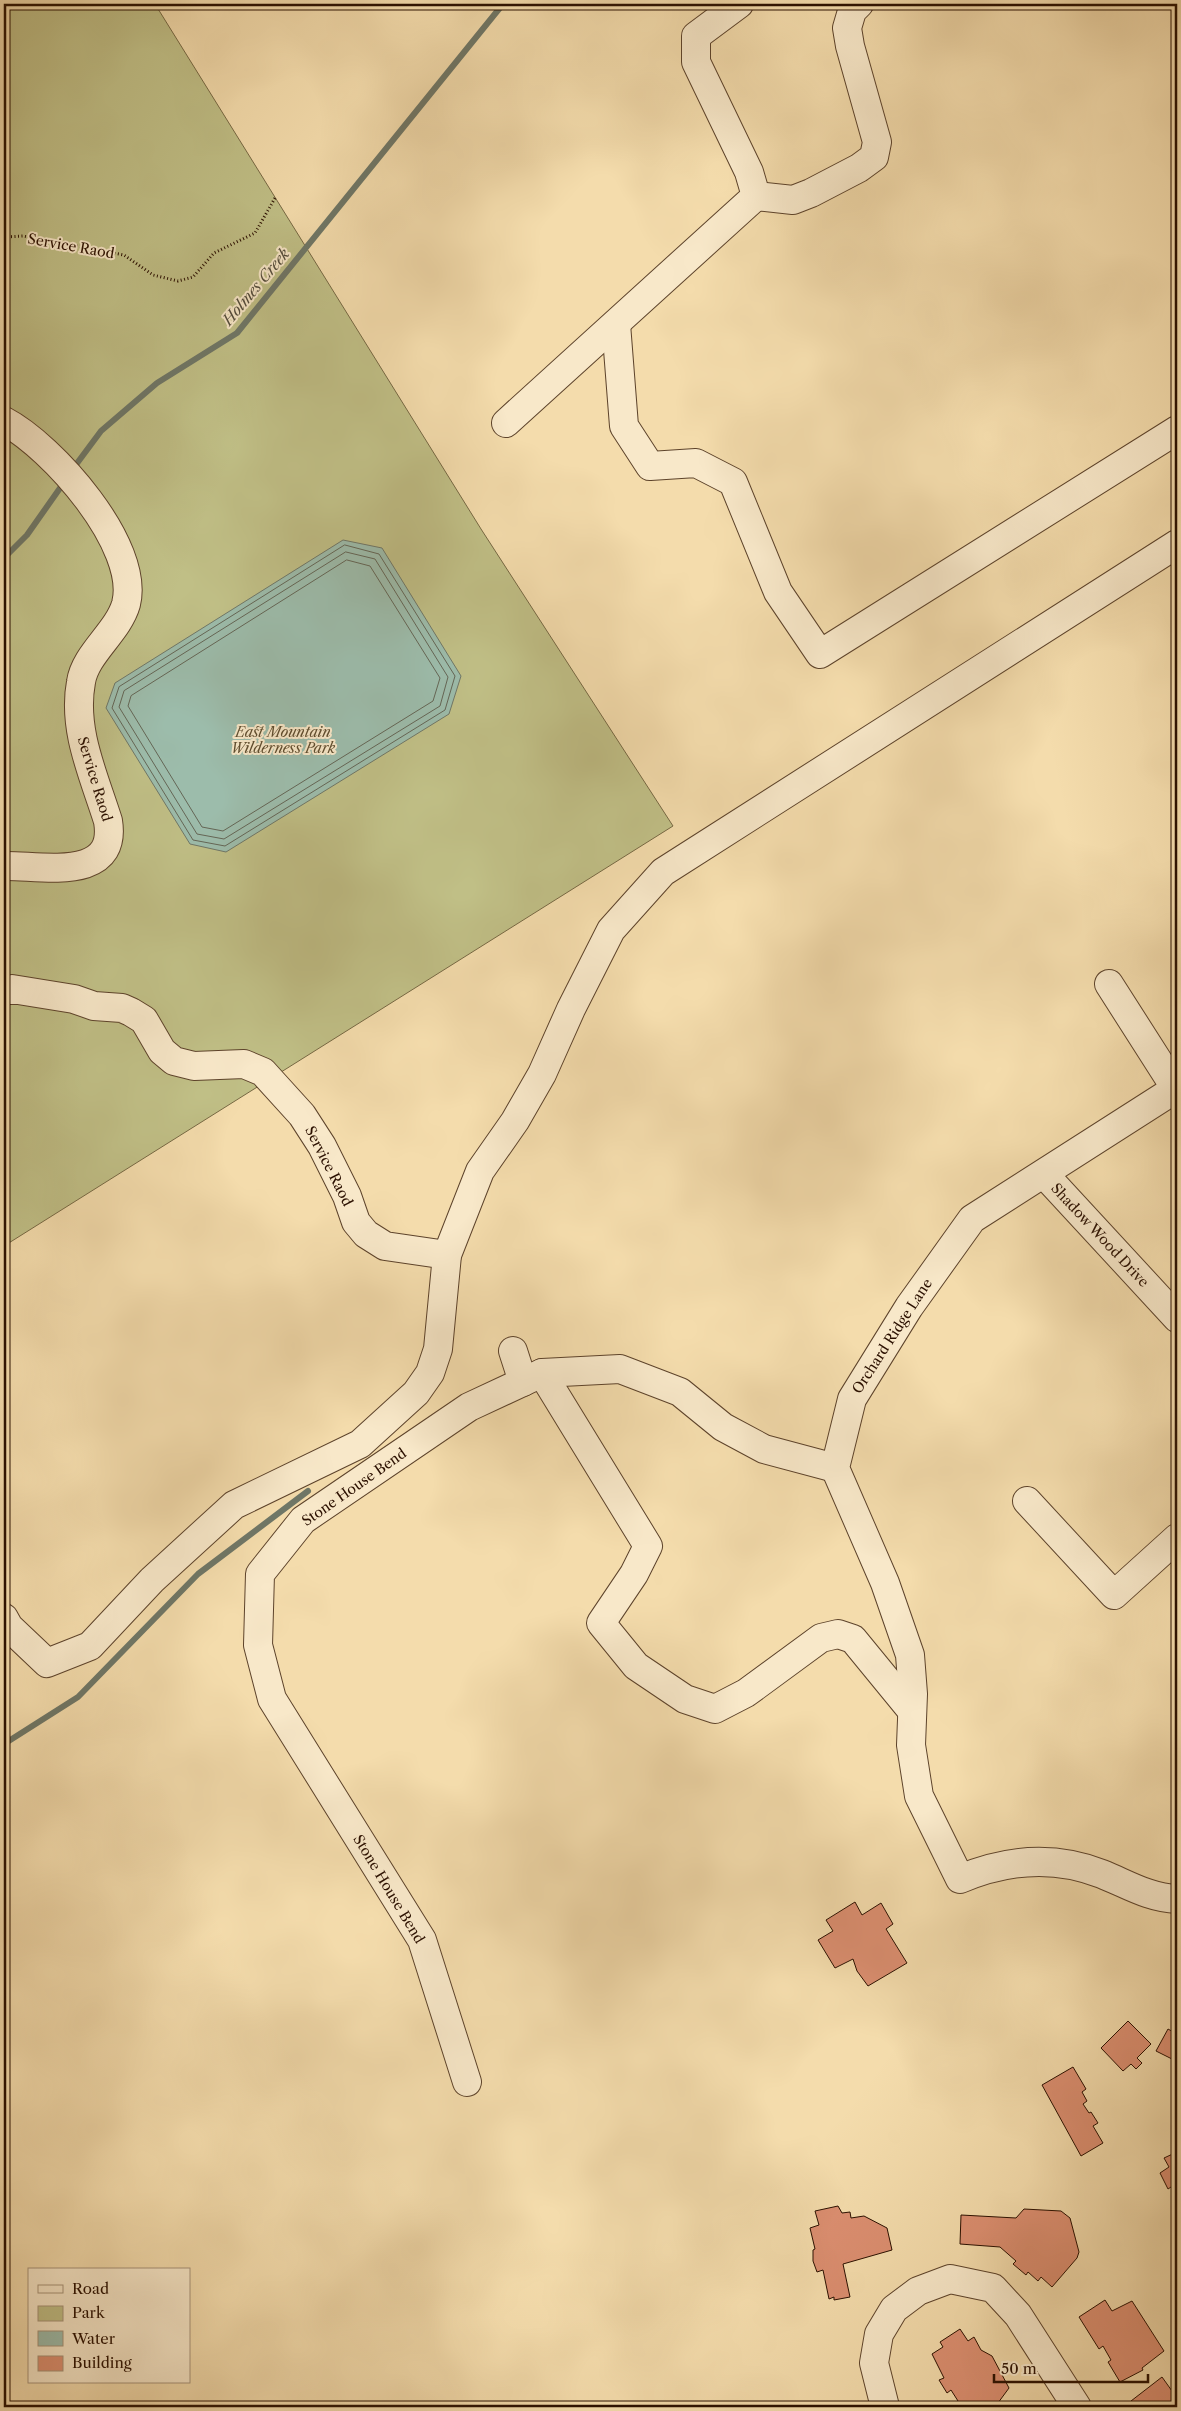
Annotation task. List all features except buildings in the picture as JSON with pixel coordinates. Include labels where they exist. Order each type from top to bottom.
[{"type":"street","points":[[740,4],[696,36],[696,62],[749,172],[756,196]]},
{"type":"street","points":[[506,424],[616,324],[639,300],[756,196],[793,200],[859,168],[874,157],[877,142],[850,46],[847,28],[852,11],[858,4]]},
{"type":"street","points":[[616,324],[624,426],[650,466],[696,463],[734,482],[778,592],[820,654],[1177,430]]},
{"type":"street","name":"Service Raod","points":[[4,421],[57,461],[83,493],[118,546],[126,569],[128,589],[120,618],[86,668],[81,680],[79,723],[82,740],[108,821],[110,832],[105,849],[87,864],[72,868],[4,866]]},
{"type":"street","points":[[4,1618],[9,1627],[47,1662],[90,1646],[152,1580],[234,1505],[360,1444],[416,1393],[430,1373],[438,1349],[447,1255],[480,1171],[515,1121],[542,1074],[571,1009],[610,930],[663,872],[1177,544]]},
{"type":"street","points":[[1109,984],[1176,1089]]},
{"type":"street","name":"Service Raod","points":[[4,991],[12,989],[74,999],[94,1006],[122,1008],[144,1020],[162,1051],[174,1061],[194,1066],[244,1064],[263,1072],[302,1115],[322,1146],[347,1196],[356,1222],[366,1234],[385,1246],[447,1255]]},
{"type":"street","name":"Orchard Ridge Lane","points":[[836,1468],[852,1398],[909,1307],[972,1219],[1176,1089]]},
{"type":"street","name":"Shadow Wood Drive","points":[[1044,1174],[1177,1318]]},
{"type":"street","points":[[513,1351],[648,1546],[634,1574],[601,1623],[636,1666],[685,1699],[715,1709],[746,1693],[821,1638],[838,1634],[853,1639],[912,1711]]},
{"type":"street","name":"Stone House Bend","points":[[467,2082],[422,1940],[272,1700],[258,1645],[260,1574],[303,1520],[469,1407],[533,1378],[620,1369],[680,1392],[723,1427],[764,1449],[836,1468]]},
{"type":"street","points":[[836,1468],[885,1583],[910,1655],[911,1745],[918,1796],[960,1879],[1001,1865],[1043,1862],[1083,1868],[1150,1895],[1177,1899]]},
{"type":"street","points":[[1027,1501],[1114,1595],[1177,1538]]},
{"type":"street","points":[[885,2407],[874,2363],[879,2334],[894,2309],[918,2291],[950,2279],[993,2288],[1018,2315],[1077,2407]]},
{"type":"path","name":"Service Raod","points":[[4,237],[23,236],[124,255],[153,275],[178,281],[193,277],[214,253],[255,233],[275,198]]},
{"type":"green space","name":"East Mountain Wilderness Park","points":[[4,4],[155,4],[481,529],[673,826],[4,1246]]},
{"type":"water","points":[[343,540],[382,548],[461,676],[449,714],[226,852],[190,844],[106,708],[115,683]]},
{"type":"waterway","name":"Holmes Creek","points":[[72,470],[101,431],[157,383],[237,333],[503,4]]},
{"type":"waterway","name":"Holmes Creek","points":[[4,558],[27,535],[65,481]]},
{"type":"waterway","points":[[4,1744],[78,1697],[198,1574],[308,1491]]}]
